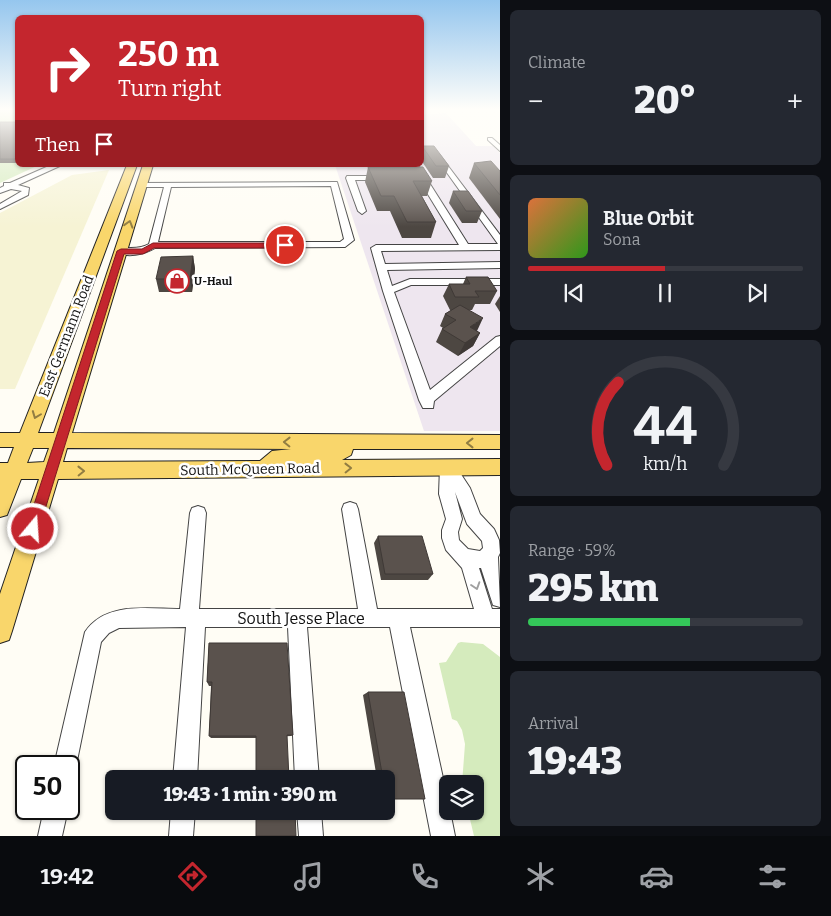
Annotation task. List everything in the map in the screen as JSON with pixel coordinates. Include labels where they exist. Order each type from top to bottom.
[{"type":"main road","name":"East Germann Road","points":[[0,508],[7,470],[27,440],[131,167]]},
{"type":"main road","name":"East Germann Road","points":[[0,631],[147,167]]},
{"type":"main road","points":[[94,261],[119,256]]},
{"type":"main road","name":"South McQueen Road","points":[[0,440],[348,443],[500,442]]},
{"type":"main road","points":[[262,469],[279,457],[336,454],[343,451],[348,443]]},
{"type":"main road","points":[[440,443],[448,467]]},
{"type":"main road","name":"South McQueen Road","points":[[7,470],[500,466]]},
{"type":"street","points":[[434,149],[500,242]]},
{"type":"street","points":[[3,187],[42,167]]},
{"type":"street","points":[[3,187],[52,167]]},
{"type":"street","points":[[415,167],[465,247]]},
{"type":"street","points":[[362,211],[350,178],[388,178]]},
{"type":"street","points":[[407,178],[422,178]]},
{"type":"street","points":[[119,256],[143,251],[153,245],[342,246],[349,240],[334,184],[142,185]]},
{"type":"street","points":[[153,245],[168,185]]},
{"type":"street","points":[[0,207],[25,193],[26,190],[3,187]]},
{"type":"street","points":[[500,247],[376,248],[388,291],[427,402],[500,340]]},
{"type":"street","points":[[382,266],[500,265]]},
{"type":"street","points":[[388,291],[410,282],[500,282]]},
{"type":"street","points":[[448,467],[464,493],[473,518],[491,540],[492,551],[489,556],[489,566],[500,598]]},
{"type":"street","points":[[448,467],[446,494],[454,518],[449,536],[454,548],[469,564],[493,618]]},
{"type":"street","points":[[350,509],[369,618]]},
{"type":"street","points":[[185,770],[198,513]]},
{"type":"street","points":[[463,556],[479,560],[489,556]]},
{"type":"street","name":"South Jesse Place","points":[[67,755],[92,639],[103,625],[112,620],[125,618],[493,618]]},
{"type":"street","points":[[297,618],[306,770]]},
{"type":"street","points":[[398,618],[444,836]]},
{"type":"street","points":[[50,836],[54,820]]},
{"type":"street","points":[[181,836],[182,820]]},
{"type":"street","points":[[310,820],[311,836]]},
{"type":"shaded area","points":[[424,149],[496,149],[500,153],[500,431],[424,431],[336,167],[424,167]]},
{"type":"shaded area","points":[[109,170],[15,389],[0,389],[0,213],[72,175]]},
{"type":"green space","points":[[0,149],[15,149],[15,167],[35,167],[0,183]]},
{"type":"green space","points":[[458,643],[483,644],[500,657],[500,836],[474,836],[470,820],[484,820],[484,775],[463,775],[465,744],[462,730],[457,721],[452,719],[439,663],[446,662]]},
{"type":"building","points":[[0,149],[15,149],[15,159],[0,159]]},
{"type":"building","points":[[424,149],[436,149],[449,166],[436,166]]},
{"type":"building","points":[[491,161],[500,171],[500,195],[474,163]]},
{"type":"building","points":[[368,167],[423,167],[432,181],[413,181],[436,222],[407,222],[394,196],[381,196]]},
{"type":"building","points":[[453,191],[468,191],[482,211],[466,211]]},
{"type":"building","points":[[193,256],[190,279],[156,279],[161,257]]},
{"type":"building","points":[[466,277],[488,277],[497,291],[475,291],[479,297],[455,297],[449,284],[470,284]]},
{"type":"building","points":[[460,305],[483,318],[470,327],[480,333],[465,343],[442,329],[456,320],[445,314]]},
{"type":"building","points":[[378,536],[422,536],[433,574],[385,574]]},
{"type":"building","points":[[209,643],[287,643],[293,735],[287,735],[289,770],[256,770],[256,736],[209,736],[212,682],[207,682]]},
{"type":"building","points":[[368,692],[404,692],[425,799],[395,799],[395,770],[381,770]]},
{"type":"building","points":[[256,820],[295,820],[296,836],[256,836]]},
{"type":"place","name":"U-Haul","points":[[177,281]]},
{"type":"route","points":[[33,529],[121,251],[143,251],[153,245],[285,245]]}]
